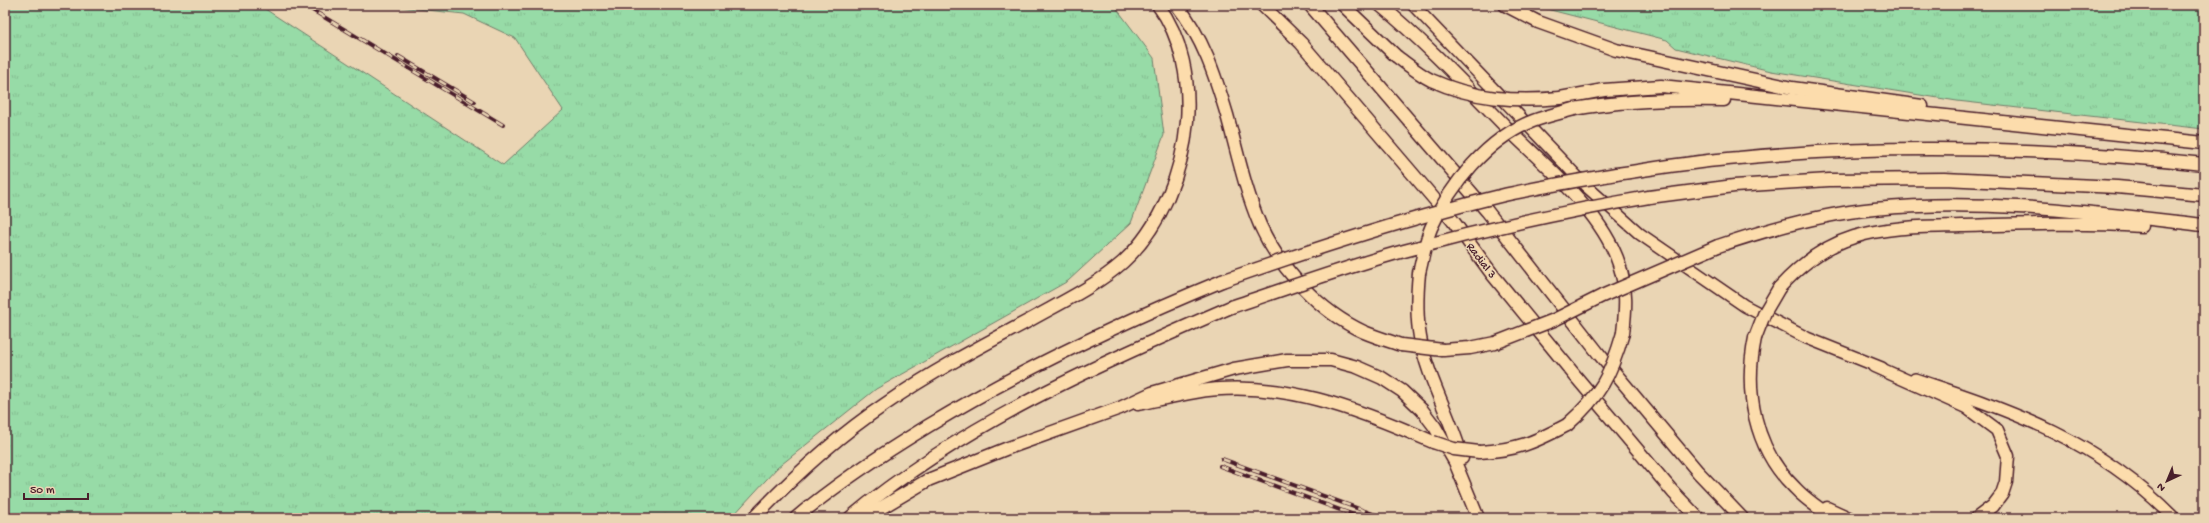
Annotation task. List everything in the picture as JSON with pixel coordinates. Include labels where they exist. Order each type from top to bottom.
[{"type":"highway","points":[[754,518],[832,444],[884,404],[1095,283],[1123,261],[1138,244],[1152,226],[1168,196],[1179,168],[1188,104],[1180,54],[1173,31],[1158,5]]},
{"type":"highway","points":[[1177,5],[1200,40],[1214,72],[1251,200],[1260,226],[1272,246],[1289,271],[1329,311],[1364,332],[1401,345],[1443,350],[1470,348],[1495,343],[1554,320],[1616,290],[1718,246],[1756,233],[1831,215],[1873,209],[1910,206],[2044,209],[2204,225]]},
{"type":"highway","name":"Radial 3","points":[[1262,5],[1301,43],[1453,221],[1492,274],[1577,378],[1673,492],[1698,518]]},
{"type":"highway","points":[[1310,5],[1487,211],[1599,354],[1698,472],[1742,518]]},
{"type":"highway","points":[[1343,5],[1396,56],[1430,79],[1461,91],[1495,99],[1523,101],[1560,98],[1604,90],[1661,86],[1790,101],[2204,143]]},
{"type":"highway","points":[[1120,408],[1196,392],[1226,389],[1274,390],[1319,399],[1366,413],[1432,442],[1454,449],[1479,452],[1504,450],[1536,442],[1567,425],[1584,410],[1599,392],[1614,363],[1623,333],[1626,298],[1619,263],[1603,231],[1575,196],[1431,51],[1380,5]]},
{"type":"highway","points":[[1505,5],[1538,22],[1616,50],[1784,86],[2117,134]]},
{"type":"highway","points":[[1478,518],[1456,436],[1429,368],[1420,338],[1417,296],[1419,273],[1431,229],[1447,199],[1474,164],[1501,140],[1532,122],[1574,109],[1604,104],[1665,99],[1790,101]]},
{"type":"highway","points":[[796,518],[875,458],[985,392],[1144,313],[1222,281],[1313,249],[1410,219],[1501,196],[1616,174],[1739,158],[1889,149],[2050,151],[2204,164]]},
{"type":"highway","points":[[850,518],[901,479],[950,446],[1003,416],[1158,338],[1231,307],[1402,251],[1523,221],[1649,198],[1734,186],[1829,180],[1936,179],[2116,187],[2204,195]]},
{"type":"highway","points":[[1833,518],[1808,501],[1793,487],[1771,457],[1755,420],[1749,379],[1755,338],[1765,312],[1780,288],[1806,262],[1836,244],[1871,232],[1889,230],[2062,223],[2204,229]]},
{"type":"highway","points":[[864,518],[928,480],[1008,448],[1120,408],[1152,393],[1234,369],[1280,361],[1331,360],[1358,367],[1382,378],[1402,391],[1427,416],[1455,462],[1478,518]]},
{"type":"highway","points":[[1874,366],[1966,407],[1997,430],[2008,456],[2006,482],[2002,494],[1993,506],[1977,518]]},
{"type":"highway","points":[[1784,474],[1825,507],[1850,518]]},
{"type":"main road","points":[[1413,5],[1586,186],[1640,234],[1745,306],[1806,338],[1874,366],[1996,406],[2040,424],[2088,449],[2126,474],[2174,518]]},
{"type":"green space","points":[[5,5],[259,5],[503,165],[563,110],[515,38],[464,14],[380,5],[1114,5],[1154,58],[1164,135],[1131,223],[1068,281],[876,389],[777,468],[731,518],[5,518]]},
{"type":"green space","points":[[1531,5],[2204,5],[2204,129],[1957,101],[1771,71],[1676,48],[1667,40]]},
{"type":"railway","points":[[304,5],[503,125]]},
{"type":"railway","points":[[398,56],[475,102]]},
{"type":"railway","points":[[1222,459],[1384,518]]},
{"type":"railway","points":[[1220,466],[1362,518]]}]
